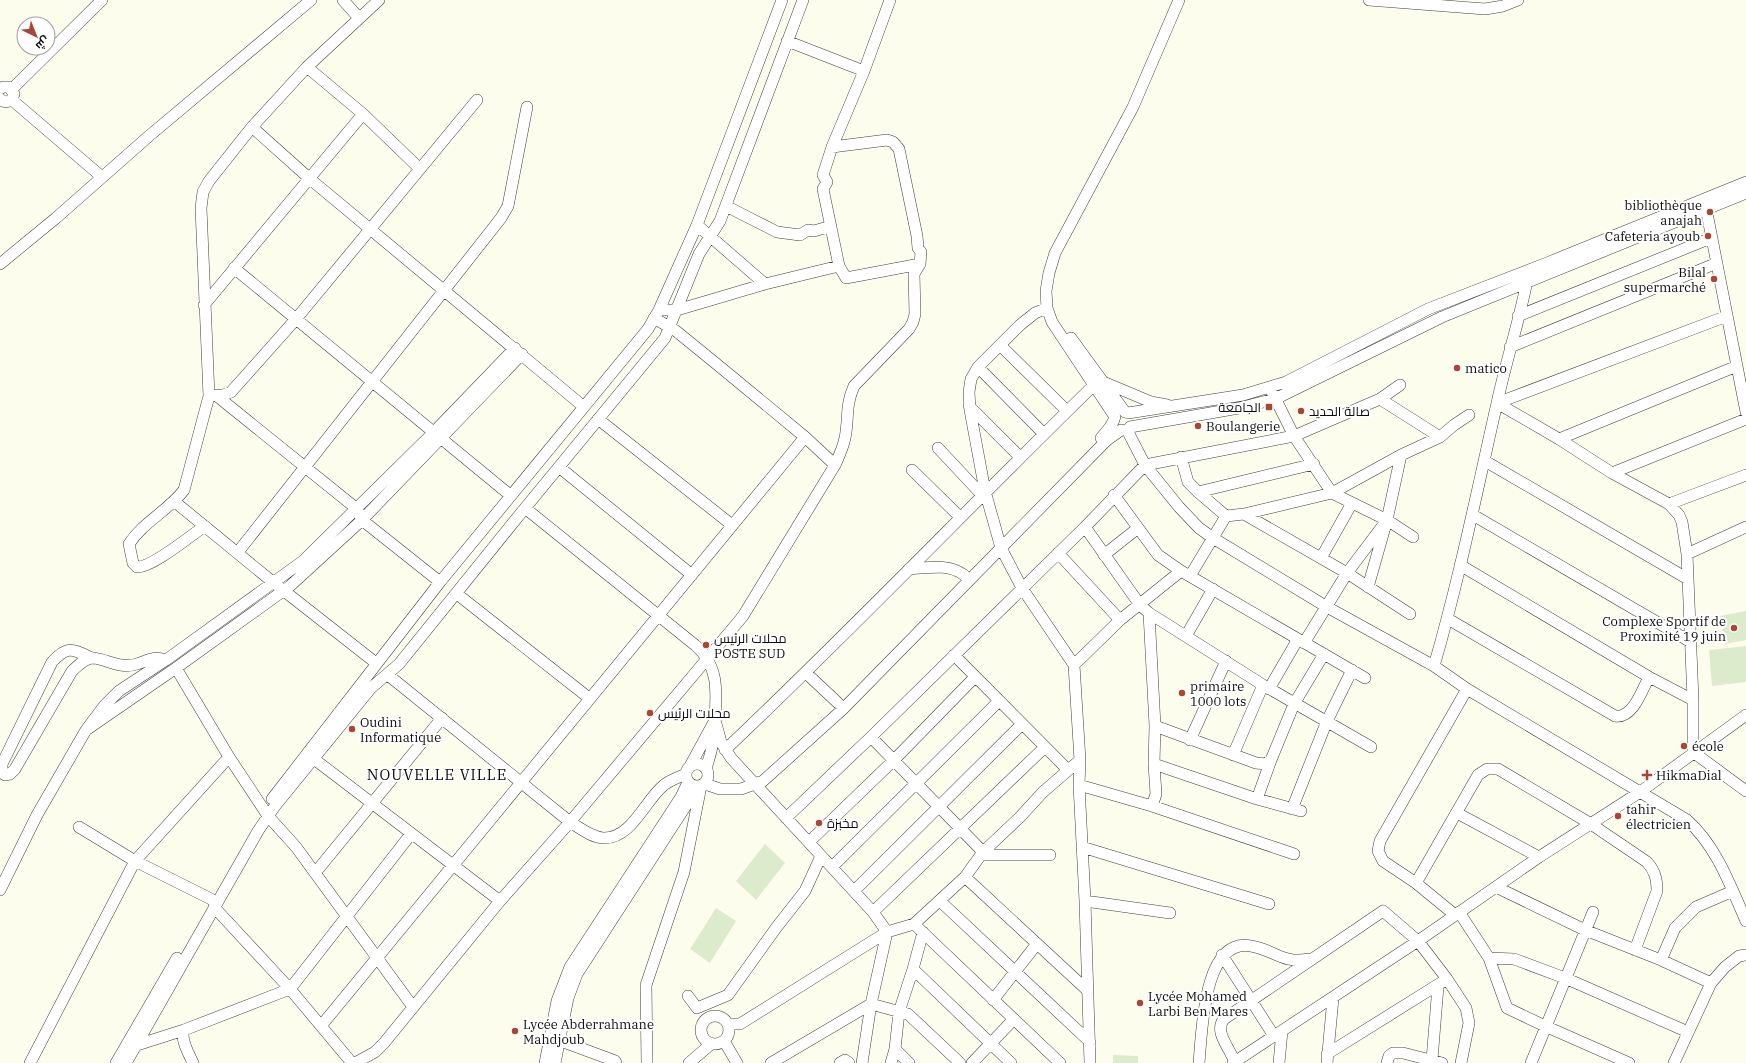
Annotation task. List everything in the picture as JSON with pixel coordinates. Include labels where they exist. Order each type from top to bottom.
[{"type":"street","points":[[102,0],[3,94],[102,177]]},
{"type":"street","points":[[0,264],[311,0]]},
{"type":"street","points":[[343,0],[360,18]]},
{"type":"street","points":[[205,526],[142,568],[137,567],[133,563],[129,544],[153,518],[175,502],[184,490],[213,396],[204,305],[202,197],[209,181],[252,127],[307,67],[379,0]]},
{"type":"street","points":[[116,1063],[267,812],[377,662],[440,582],[648,329],[697,225],[782,0]]},
{"type":"street","points":[[267,812],[314,759],[371,688],[388,674],[458,594],[525,507],[665,338],[698,254],[720,221],[803,0]]},
{"type":"street","points":[[890,0],[864,70],[832,147],[823,175],[827,182],[823,189],[839,266],[846,278],[920,264]]},
{"type":"street","points":[[1126,429],[1132,418],[1120,416],[1047,308],[1047,283],[1055,253],[1135,102],[1179,0]]},
{"type":"street","points":[[1369,0],[1479,9],[1497,8],[1518,0]]},
{"type":"street","points":[[787,42],[864,70]]},
{"type":"street","points":[[307,67],[363,114],[419,168]]},
{"type":"street","points":[[213,396],[231,392],[296,319],[419,168],[477,100]]},
{"type":"street","points":[[238,552],[306,467],[371,381],[501,218],[508,206],[527,107]]},
{"type":"street","points":[[204,305],[363,114]]},
{"type":"street","points":[[252,127],[310,179],[584,406]]},
{"type":"street","points":[[79,827],[135,861],[213,903],[354,1063],[375,1052],[500,902],[570,822],[743,616],[835,465],[845,437],[847,408],[849,397],[854,386],[909,329],[913,322],[915,314],[914,274],[920,264],[921,252],[918,248],[916,228],[898,146],[887,140],[832,147]]},
{"type":"street","points":[[754,785],[758,777],[838,703],[964,575],[999,544],[1107,440],[1126,429],[1239,408],[1275,399],[1528,276],[1705,204],[1746,182]]},
{"type":"street","points":[[1705,204],[1746,193]]},
{"type":"street","points":[[1705,204],[1746,412]]},
{"type":"street","points":[[726,206],[777,232],[800,235],[808,230],[814,232],[831,226]]},
{"type":"street","points":[[697,225],[765,284]]},
{"type":"street","points":[[1518,316],[1711,238]]},
{"type":"street","points":[[1510,347],[1717,263]]},
{"type":"street","points":[[656,314],[677,310],[765,284],[839,266]]},
{"type":"street","points":[[234,268],[437,436],[511,494],[525,493],[525,507]]},
{"type":"street","points":[[1434,666],[1448,619],[1473,515],[1510,347],[1528,276]]},
{"type":"street","points":[[695,780],[720,790],[741,789],[763,781],[843,709],[1103,436],[1120,416],[1243,395],[1271,387],[1300,376],[1428,309],[1528,276]]},
{"type":"street","points":[[1047,308],[1028,318],[978,367],[971,379],[969,392],[984,493],[999,544],[1022,588],[1074,665],[1080,760],[1079,785],[1085,901],[1090,1063]]},
{"type":"street","points":[[656,314],[805,437],[835,465]]},
{"type":"street","points":[[1497,403],[1727,316]]},
{"type":"street","points":[[1000,345],[1067,411]]},
{"type":"street","points":[[86,730],[176,668],[284,590],[362,520],[437,436],[518,351]]},
{"type":"street","points":[[1559,438],[1737,366]]},
{"type":"street","points":[[978,367],[1044,434]]},
{"type":"street","points":[[1097,383],[1151,402],[1174,407]]},
{"type":"street","points":[[725,750],[806,674],[1020,457],[1097,383]]},
{"type":"street","points":[[786,818],[871,737],[1085,527],[1114,495],[1145,465],[1294,436],[1380,399],[1400,385]]},
{"type":"street","points":[[1271,387],[1275,399],[1294,436],[1332,493],[1387,520],[1413,536]]},
{"type":"street","points":[[213,396],[306,467],[357,509],[362,520],[440,582]]},
{"type":"street","points":[[1380,399],[1440,437]]},
{"type":"street","points":[[1497,403],[1559,438],[1612,473],[1669,504],[1679,515],[1682,522],[1687,554],[1693,700],[1693,752]]},
{"type":"street","points":[[970,406],[1020,457]]},
{"type":"street","points":[[1181,457],[1188,482],[1198,492],[1226,516],[1244,514],[1332,493],[1401,455],[1440,437],[1469,415]]},
{"type":"street","points":[[1120,416],[1115,426],[1126,429],[1145,465],[1189,518],[1213,538],[1327,607],[1434,666],[1467,689],[1687,820],[1698,830],[1715,854],[1746,921]]},
{"type":"street","points":[[598,419],[732,525]]},
{"type":"street","points":[[1612,473],[1746,419]]},
{"type":"street","points":[[0,890],[37,815],[86,730],[104,706],[119,691],[166,660],[303,561],[437,436]]},
{"type":"street","points":[[322,1026],[520,782],[805,437]]},
{"type":"street","points":[[938,448],[984,493]]},
{"type":"street","points":[[1368,587],[1387,520],[1401,455]]},
{"type":"street","points":[[1485,461],[1688,579]]},
{"type":"street","points":[[1198,492],[1314,464]]},
{"type":"street","points":[[559,467],[692,575]]},
{"type":"street","points":[[912,470],[960,517]]},
{"type":"street","points":[[1669,504],[1746,475]]},
{"type":"street","points":[[377,662],[377,674],[388,674],[570,822],[592,835],[602,838],[619,834],[630,825],[665,784],[695,780],[708,780],[707,769],[714,745],[716,680],[713,669],[707,658],[696,645],[658,616],[525,507],[513,507],[511,494]]},
{"type":"street","points":[[1114,495],[1158,555],[1185,574],[1365,678]]},
{"type":"street","points":[[175,502],[274,583],[377,662],[390,661],[388,674]]},
{"type":"street","points":[[1321,558],[1352,503]]},
{"type":"street","points":[[1244,514],[1347,573],[1410,614]]},
{"type":"street","points":[[1473,515],[1691,642]]},
{"type":"street","points":[[1074,665],[1120,620],[1185,574],[1213,538],[1226,516]]},
{"type":"street","points":[[1233,755],[1266,687],[1327,607],[1347,573],[1387,520]]},
{"type":"street","points":[[1085,527],[1140,605],[1149,613],[1294,704],[1327,721],[1371,747]]},
{"type":"street","points":[[1687,554],[1746,527]]},
{"type":"street","points":[[1104,555],[1138,528]]},
{"type":"street","points":[[1058,553],[1120,620]]},
{"type":"street","points":[[1460,565],[1649,677],[1693,700]]},
{"type":"street","points":[[909,569],[949,567],[956,569],[964,575]]},
{"type":"street","points":[[1186,636],[1212,589]]},
{"type":"street","points":[[458,594],[589,698]]},
{"type":"street","points":[[1149,613],[1155,726],[1154,764],[1156,794],[1152,806]]},
{"type":"street","points":[[1448,619],[1614,716],[1623,716],[1629,712],[1649,677]]},
{"type":"street","points":[[92,658],[83,661],[72,671],[15,769],[10,774],[5,775],[2,773],[2,764],[52,662],[62,652],[68,650],[79,652],[92,658],[124,666],[133,665],[158,657],[166,660]]},
{"type":"street","points":[[954,654],[1068,770]]},
{"type":"street","points":[[1257,799],[1294,704],[1324,654]]},
{"type":"street","points":[[1190,740],[1226,661]]},
{"type":"street","points":[[176,668],[229,757],[267,812],[316,873],[413,1007]]},
{"type":"street","points":[[1154,764],[1257,799],[1297,810],[1327,721],[1352,670]]},
{"type":"street","points":[[806,674],[838,703]]},
{"type":"street","points":[[809,842],[894,760],[975,677]]},
{"type":"street","points":[[1467,689],[1379,844],[1378,851],[1383,861],[1457,913],[1489,958],[1507,1008],[1629,1063]]},
{"type":"street","points":[[832,867],[999,701]]},
{"type":"street","points":[[316,873],[442,718]]},
{"type":"street","points":[[1461,1063],[1468,1015],[1461,999],[1418,941],[1383,911],[1251,999],[1224,1018],[1220,1025],[1220,1032],[1234,1063],[1418,941],[1539,857],[1640,792],[1693,752],[1744,718]]},
{"type":"street","points":[[715,720],[725,750],[754,785],[873,912],[887,932],[871,1004],[862,1063]]},
{"type":"street","points":[[555,1063],[554,1039],[556,1001],[570,967],[681,797],[695,780],[715,720]]},
{"type":"street","points":[[854,891],[1022,724]]},
{"type":"street","points":[[1155,726],[1233,755],[1265,764],[1271,760]]},
{"type":"street","points":[[871,737],[986,855],[1050,855]]},
{"type":"street","points":[[873,912],[1044,747]]},
{"type":"street","points":[[1693,752],[1746,790]]},
{"type":"street","points":[[30,1063],[135,861],[229,757]]},
{"type":"street","points":[[314,759],[500,902]]},
{"type":"street","points":[[707,769],[714,762],[724,759],[737,764]]},
{"type":"street","points":[[891,1063],[895,1049],[899,1012],[913,969],[919,928],[940,900],[965,877],[983,852],[1020,817],[1043,792],[1080,760]]},
{"type":"street","points":[[647,1063],[646,985],[684,872],[698,764],[707,769]]},
{"type":"street","points":[[1416,883],[1478,775],[1482,772],[1493,769],[1503,772],[1591,824],[1647,862],[1656,875],[1657,891],[1635,950]]},
{"type":"street","points":[[1079,785],[1152,806],[1294,854]]},
{"type":"street","points":[[1457,813],[1539,857]]},
{"type":"street","points":[[137,1045],[184,1030],[290,989],[411,834]]},
{"type":"street","points":[[1082,847],[1269,904]]},
{"type":"street","points":[[688,996],[697,1008],[728,995],[776,928],[805,891],[821,856]]},
{"type":"street","points":[[965,877],[1036,945],[1087,990]]},
{"type":"street","points":[[1496,887],[1585,930],[1661,960],[1711,983]]},
{"type":"street","points":[[1661,960],[1675,928],[1696,907],[1733,891]]},
{"type":"street","points":[[940,900],[1090,1042]]},
{"type":"street","points":[[1085,901],[1170,913]]},
{"type":"street","points":[[126,1063],[213,903]]},
{"type":"street","points":[[1531,1063],[1593,912]]},
{"type":"street","points":[[710,1017],[720,1018],[728,1024],[740,1024],[887,932],[919,928]]},
{"type":"street","points":[[919,928],[1060,1063]]},
{"type":"street","points":[[993,1000],[1036,945]]},
{"type":"street","points":[[1199,1063],[1207,995],[1211,977],[1222,955],[1230,948],[1246,945],[1262,948],[1286,960],[1300,961],[1312,959]]},
{"type":"street","points":[[1222,955],[1251,999],[1278,1033],[1280,1063]]},
{"type":"street","points":[[1674,1063],[1711,983],[1725,967],[1739,956],[1746,955]]},
{"type":"street","points":[[1489,958],[1514,959],[1565,978],[1688,1032]]},
{"type":"street","points":[[913,969],[1011,1063]]},
{"type":"street","points":[[1327,1059],[1447,979]]},
{"type":"street","points":[[1387,1063],[1389,1056],[1398,1052],[1437,1061],[1438,986]]},
{"type":"street","points":[[1327,1059],[1333,998]]},
{"type":"street","points":[[712,1002],[710,1017],[703,1023],[701,1033],[706,1042],[711,1044],[720,1044],[724,1041],[729,1032],[728,1024]]},
{"type":"street","points":[[771,1063],[871,1004],[908,1014],[960,1063]]},
{"type":"street","points":[[972,1063],[1014,1020]]},
{"type":"street","points":[[184,1030],[182,1034],[183,1039],[193,1063]]},
{"type":"street","points":[[545,1063],[554,1039]]},
{"type":"street","points":[[554,1039],[615,1060],[616,1063]]},
{"type":"street","points":[[724,1041],[737,1063]]},
{"type":"street","points":[[689,1063],[711,1044]]},
{"type":"street","points":[[895,1049],[909,1063]]},
{"type":"street","points":[[840,1063],[844,1060],[850,1063]]},
{"type":"green space","name":"Complexe Sportif de Proximité 19 juin","points":[[1746,611],[1746,640],[1725,644],[1720,616]]},
{"type":"green space","points":[[1746,646],[1746,682],[1712,686],[1709,650]]},
{"type":"green space","points":[[765,844],[785,863],[756,900],[736,881]]},
{"type":"green space","points":[[716,908],[736,921],[710,963],[690,949]]},
{"type":"green space","points":[[1113,1055],[1138,1056],[1138,1063],[1113,1063]]},
{"type":"place","name":"bibliothèque anajah","points":[[1710,212]]},
{"type":"place","name":"Cafeteria ayoub","points":[[1708,236]]},
{"type":"place","name":"Bilal supermarché","points":[[1714,279]]},
{"type":"place","name":"matico","points":[[1457,368]]},
{"type":"place","name":"الجامعة","points":[[1269,407]]},
{"type":"place","name":"صالة الحديد","points":[[1301,411]]},
{"type":"place","name":"Boulangerie","points":[[1198,426]]},
{"type":"place","name":"Complexe Sportif de Proximité 19 juin","points":[[1734,628]]},
{"type":"place","name":"محلات الرئيس POSTE SUD","points":[[706,645]]},
{"type":"place","name":"primaire 1000 lots","points":[[1182,693]]},
{"type":"place","name":"محلات الرئيس","points":[[650,713]]},
{"type":"place","name":"Oudini Informatique","points":[[352,729]]},
{"type":"place","name":"école","points":[[1684,746]]},
{"type":"place","name":"HikmaDial","points":[[1647,775]]},
{"type":"place","name":"tahir électricien","points":[[1618,816]]},
{"type":"place","name":"مخبزة","points":[[819,823]]},
{"type":"place","name":"Lycée Mohamed Larbi Ben Mares","points":[[1140,1003]]},
{"type":"place","name":"Lycée Abderrahmane Mahdjoub","points":[[515,1031]]},
{"type":"district","name":"NOUVELLE VILLE","points":[[437,774]]}]
